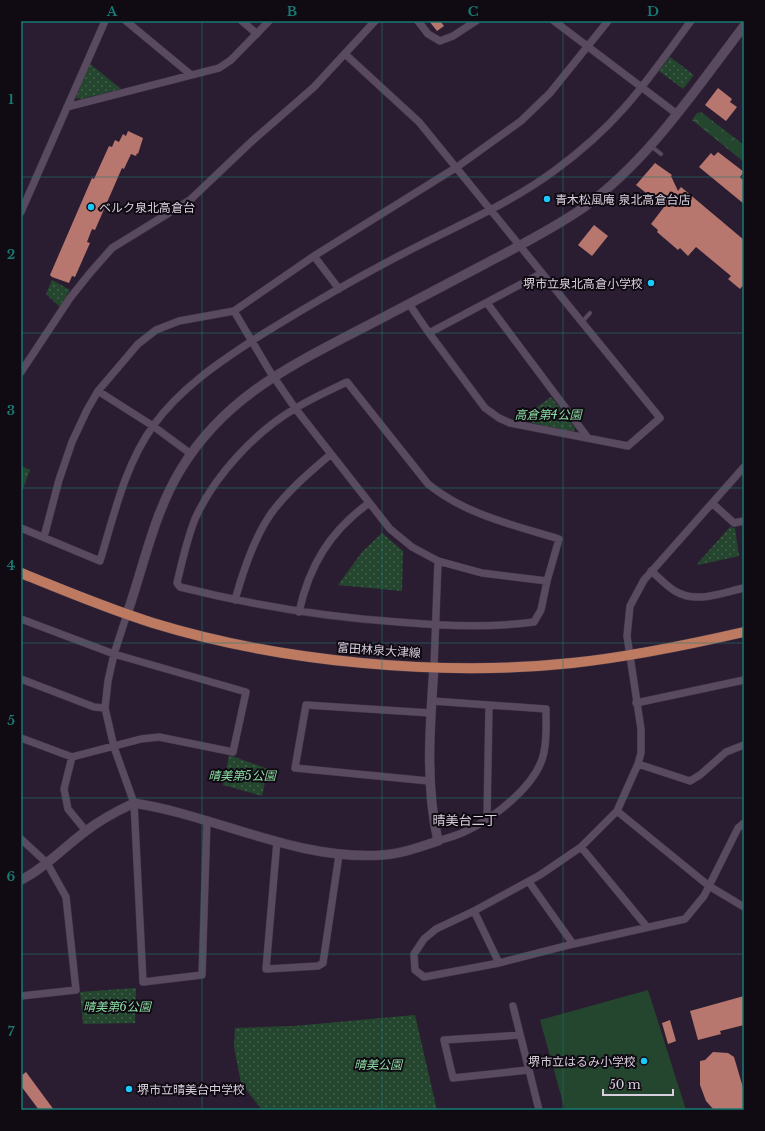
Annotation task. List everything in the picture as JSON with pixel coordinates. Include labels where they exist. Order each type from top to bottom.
[{"type":"main road","name":"富田林泉大津線","points":[[21,573],[127,614],[202,636],[266,649],[323,658],[434,667],[492,667],[571,663],[628,656],[680,647],[744,632]]},
{"type":"street","points":[[21,212],[105,21]]},
{"type":"street","points":[[126,21],[190,74]]},
{"type":"street","points":[[242,21],[258,34]]},
{"type":"street","points":[[67,107],[118,95],[190,74],[219,68],[231,60],[269,21]]},
{"type":"street","points":[[21,372],[70,298],[112,248],[190,200],[251,142],[314,88],[375,21]]},
{"type":"street","points":[[418,21],[428,34],[440,41],[453,36],[476,21]]},
{"type":"street","points":[[554,21],[588,45],[677,114]]},
{"type":"street","points":[[44,537],[59,480],[72,442],[98,390],[138,344],[156,330],[180,321],[234,311],[314,256],[457,166],[526,117],[550,94],[608,21]]},
{"type":"street","points":[[21,528],[100,560],[125,479],[153,426],[173,402],[200,378],[252,341],[339,289],[416,247],[490,211],[552,172],[585,146],[625,107],[691,21]]},
{"type":"street","points":[[207,820],[202,975],[144,982],[134,803],[114,747],[105,708],[108,681],[114,654],[160,511],[170,489],[191,454],[229,410],[273,376],[557,226],[601,194],[618,180],[651,146],[744,27]]},
{"type":"street","points":[[345,54],[420,122],[457,166],[490,211],[660,418],[628,446],[510,423],[499,418],[486,408],[409,304]]},
{"type":"street","points":[[314,256],[339,289]]},
{"type":"street","points":[[429,333],[542,273]]},
{"type":"street","points":[[487,303],[588,438]]},
{"type":"street","points":[[234,311],[273,376],[295,408],[369,503],[396,534],[412,547],[438,561],[482,573],[546,581]]},
{"type":"street","points":[[347,382],[428,484],[443,497],[481,515],[559,539],[546,581],[541,610],[534,622],[507,625],[435,625],[366,620],[299,612],[235,600],[180,587],[177,583],[184,551],[196,518],[214,486],[232,461],[256,438],[295,408],[347,382]]},
{"type":"street","points":[[98,390],[153,426],[191,454]]},
{"type":"street","points":[[235,600],[242,574],[254,544],[270,516],[303,478],[331,454]]},
{"type":"street","points":[[744,467],[651,571],[637,590],[630,606],[627,636],[628,656],[641,729],[641,753],[638,764],[617,811],[581,847],[528,882],[474,911],[436,929],[424,939],[414,954],[415,970],[424,977],[499,963],[573,944],[685,919],[704,896],[738,828],[744,823]]},
{"type":"street","points":[[299,612],[304,588],[315,561],[328,542],[356,512],[369,503]]},
{"type":"street","points":[[712,503],[734,523],[744,521]]},
{"type":"street","points":[[438,561],[429,780],[432,814],[438,841]]},
{"type":"street","points":[[651,571],[674,590],[685,596],[697,598],[744,588]]},
{"type":"street","points":[[21,619],[114,654],[246,692],[233,752],[159,738],[141,739],[72,757],[21,738]]},
{"type":"street","points":[[21,679],[94,707],[105,708]]},
{"type":"street","points":[[636,703],[744,680]]},
{"type":"street","points":[[21,880],[47,864],[86,831],[118,810],[134,803],[207,820],[276,841],[339,855],[383,855],[410,850],[465,832],[488,818],[530,783],[539,767],[544,752],[546,709],[432,702]]},
{"type":"street","points":[[429,780],[295,768],[306,705],[431,713]]},
{"type":"street","points":[[488,706],[488,818]]},
{"type":"street","points":[[638,764],[690,781],[700,776],[726,752],[744,745]]},
{"type":"street","points":[[72,757],[64,789],[68,808],[86,831]]},
{"type":"street","points":[[617,811],[709,886],[744,907]]},
{"type":"street","points":[[21,840],[47,864],[66,897],[76,990],[21,996]]},
{"type":"street","points":[[276,841],[266,969],[318,966],[323,964],[339,855]]},
{"type":"street","points":[[581,847],[647,927]]},
{"type":"street","points":[[528,882],[573,944]]},
{"type":"street","points":[[474,911],[499,963]]},
{"type":"street","points":[[513,1006],[539,1110]]},
{"type":"street","points":[[520,1035],[444,1040],[453,1078],[528,1070]]},
{"type":"lane","points":[[651,146],[661,154]]},
{"type":"lane","points":[[582,322],[590,313]]},
{"type":"green space","points":[[670,57],[694,75],[683,89],[659,71]]},
{"type":"green space","points":[[89,63],[121,89],[81,99],[76,98]]},
{"type":"green space","points":[[701,112],[744,145],[744,162],[692,120],[697,113]]},
{"type":"green space","points":[[52,280],[70,290],[60,307],[46,294]]},
{"type":"green space","name":"高倉第4公園","points":[[551,397],[575,428],[573,432],[519,420]]},
{"type":"green space","points":[[21,466],[30,470],[21,494]]},
{"type":"green space","points":[[730,527],[735,528],[739,556],[698,565],[697,564]]},
{"type":"green space","points":[[382,533],[403,551],[402,591],[338,585],[362,552]]},
{"type":"green space","name":"晴美第5公園","points":[[229,755],[268,769],[262,796],[223,785]]},
{"type":"green space","name":"晴美第6公園","points":[[136,988],[135,1023],[83,1024],[80,992]]},
{"type":"green space","points":[[648,990],[686,1110],[565,1110],[540,1020]]},
{"type":"green space","name":"晴美公園","points":[[415,1015],[437,1110],[262,1110],[241,1083],[234,1047],[235,1028],[294,1026]]},
{"type":"building","points":[[429,21],[440,21],[444,26],[437,31]]},
{"type":"building","points":[[718,88],[732,99],[730,102],[737,107],[726,121],[705,105]]},
{"type":"building","name":"ベルク泉北高倉台","points":[[128,131],[143,138],[138,154],[137,153],[136,156],[131,154],[124,169],[122,168],[95,230],[92,229],[87,242],[90,243],[75,277],[72,276],[69,283],[52,277],[50,275],[92,178],[94,179],[109,146],[112,147],[115,140],[119,142],[123,134],[126,136]]},
{"type":"building","points":[[718,152],[744,172],[740,177],[744,181],[744,204],[699,167],[711,153],[714,156]]},
{"type":"building","points":[[655,163],[672,175],[671,176],[678,191],[681,187],[744,240],[744,284],[740,289],[728,279],[731,276],[696,247],[688,256],[680,248],[678,250],[657,232],[658,230],[651,224],[664,207],[636,185]]},
{"type":"building","points":[[594,225],[608,236],[592,256],[578,245]]},
{"type":"building","points":[[744,996],[744,1025],[720,1031],[721,1034],[698,1040],[690,1011]]},
{"type":"building","points":[[670,1020],[676,1041],[668,1044],[662,1023]]},
{"type":"building","points":[[713,1052],[728,1053],[734,1057],[744,1091],[744,1110],[714,1110],[706,1101],[700,1085],[700,1061],[705,1060]]},
{"type":"building","points":[[26,1072],[54,1110],[39,1110],[21,1086],[21,1076]]},
{"type":"place","name":"青木松風庵 泉北高倉台店","points":[[547,199]]},
{"type":"place","name":"ベルク泉北高倉台","points":[[91,207]]},
{"type":"place","name":"堺市立泉北高倉小学校","points":[[651,283]]},
{"type":"place","name":"堺市立はるみ小学校","points":[[644,1061]]},
{"type":"place","name":"堺市立晴美台中学校","points":[[129,1089]]},
{"type":"district","name":"晴美台二丁","points":[[465,820]]}]
